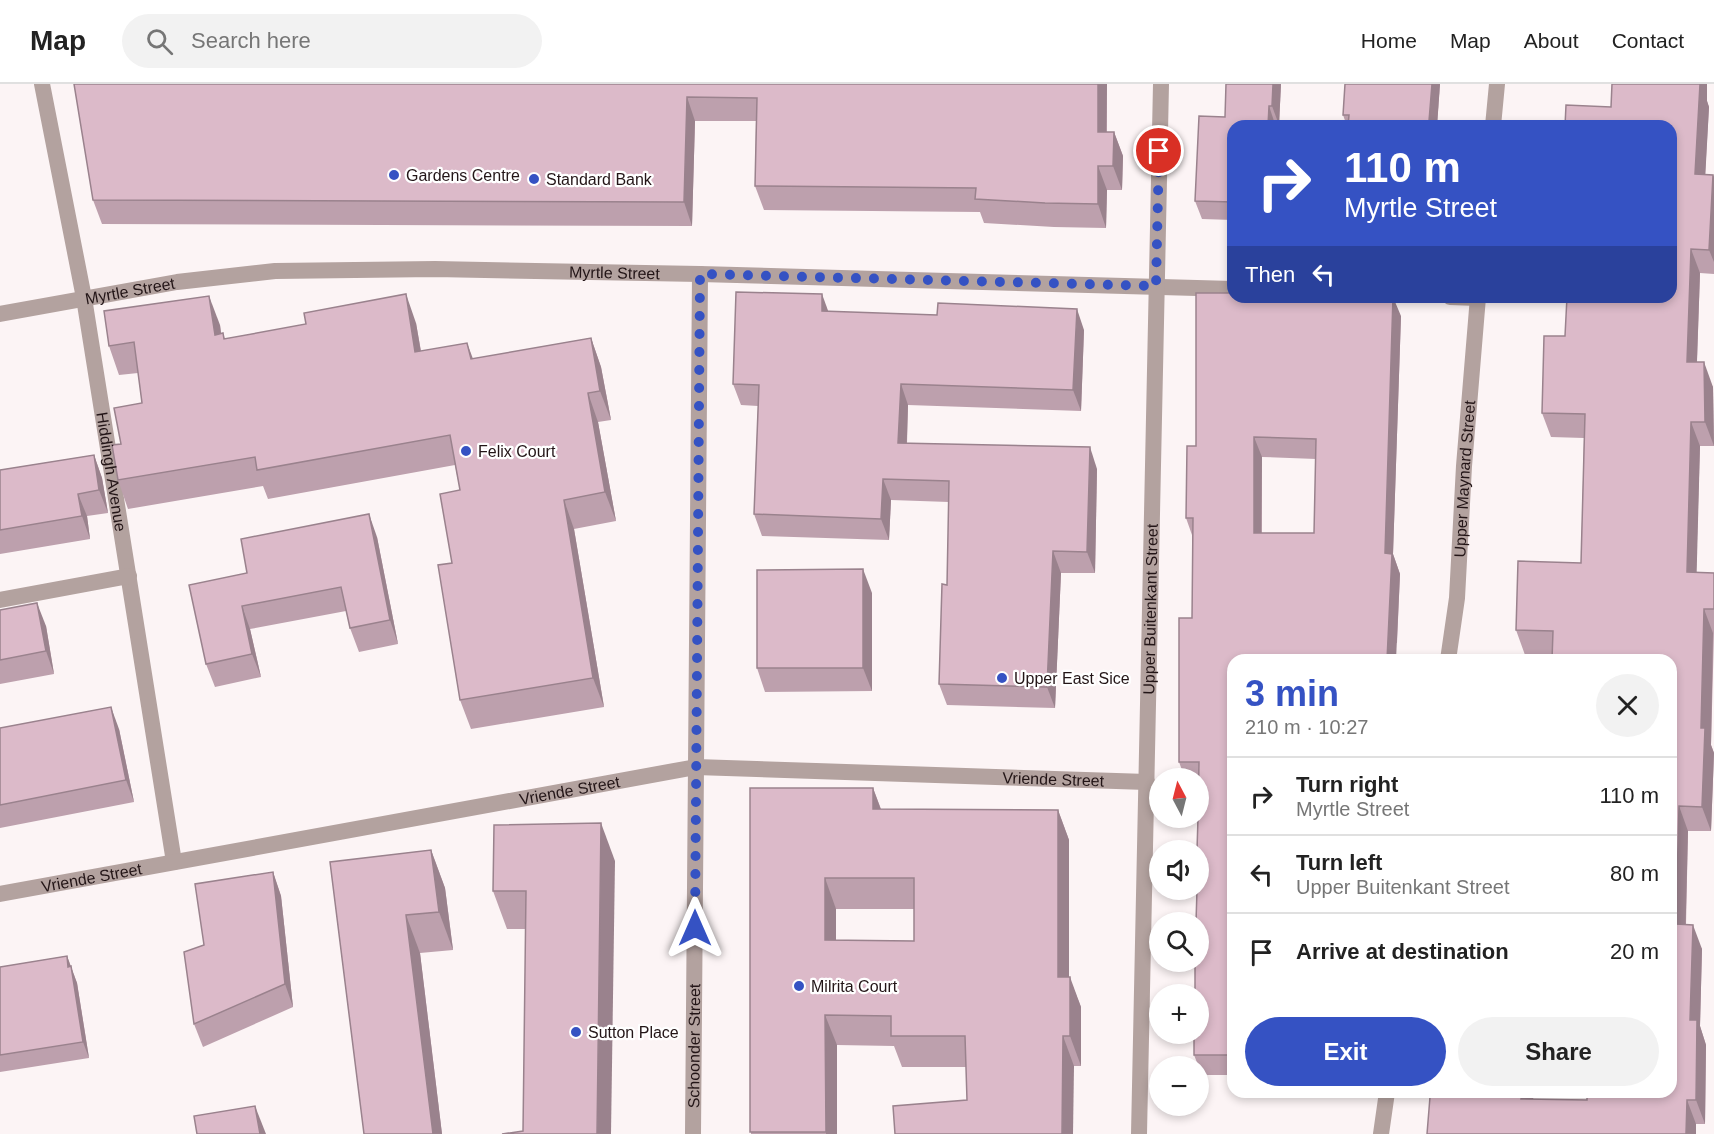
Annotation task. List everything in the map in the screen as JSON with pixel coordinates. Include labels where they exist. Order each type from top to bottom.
[{"type":"street","name":"Hiddingh Avenue","points":[[42,84],[84,298],[174,862]]},
{"type":"street","name":"Upper Buitenkant Street","points":[[1139,1134],[1161,84]]},
{"type":"street","points":[[1494,120],[1497,84]]},
{"type":"street","name":"Myrtle Street","points":[[0,314],[177,282],[275,271],[435,269],[1227,289]]},
{"type":"street","name":"Schoonder Street","points":[[693,1134],[700,274]]},
{"type":"street","name":"Upper Maynard Street","points":[[1449,654],[1457,598],[1464,466],[1478,303]]},
{"type":"street","points":[[0,600],[129,576]]},
{"type":"street","name":"Vriende Street","points":[[0,894],[696,768],[1147,782]]},
{"type":"street","points":[[1381,1134],[1386,1098]]},
{"type":"building","name":"Gardens Centre","points":[[74,84],[1098,84],[1098,132],[1114,132],[1113,166],[1098,166],[1098,204],[975,199],[976,188],[755,186],[757,98],[687,97],[684,202],[93,200]]},
{"type":"building","points":[[1226,84],[1273,84],[1272,106],[1269,106],[1268,120],[1227,120],[1227,202],[1195,201],[1199,116],[1225,117]]},
{"type":"building","points":[[1345,84],[1432,84],[1429,120],[1349,120],[1349,115],[1343,115]]},
{"type":"building","points":[[1612,84],[1700,84],[1695,174],[1713,175],[1709,250],[1691,249],[1687,362],[1704,362],[1705,422],[1691,422],[1687,572],[1714,573],[1714,609],[1704,609],[1701,728],[1705,728],[1702,807],[1679,806],[1677,885],[1677,654],[1552,654],[1553,631],[1516,630],[1518,561],[1581,563],[1585,414],[1542,413],[1544,336],[1565,336],[1567,303],[1677,303],[1677,120],[1565,120],[1566,105],[1611,107]]},
{"type":"building","points":[[736,292],[822,294],[822,311],[937,315],[938,303],[1077,309],[1073,390],[901,384],[898,443],[1090,447],[1087,552],[1053,551],[1047,687],[939,684],[942,584],[947,585],[949,481],[883,479],[881,519],[754,514],[759,385],[733,384]]},
{"type":"building","points":[[1196,293],[1227,293],[1227,303],[1393,303],[1385,553],[1392,554],[1387,654],[1227,654],[1227,1055],[1194,1055],[1194,1044],[1209,1044],[1209,984],[1195,984],[1195,972],[1209,972],[1209,912],[1196,912],[1197,900],[1209,900],[1209,840],[1197,840],[1198,828],[1209,828],[1209,768],[1199,768],[1199,762],[1179,762],[1179,618],[1192,618],[1193,518],[1186,518],[1187,446],[1196,446]],"holes":[[[1254,437],[1316,439],[1314,533],[1254,533]]]},
{"type":"building","points":[[406,294],[415,352],[467,343],[471,359],[591,338],[600,391],[588,393],[605,492],[564,500],[593,678],[460,700],[438,565],[452,563],[440,494],[460,490],[450,435],[257,470],[255,457],[118,480],[112,445],[121,444],[114,408],[142,403],[134,342],[109,346],[104,311],[209,296],[215,335],[223,333],[224,339],[306,324],[304,313]]},
{"type":"building","points":[[94,455],[99,490],[78,494],[82,516],[0,530],[0,470]]},
{"type":"building","points":[[369,514],[390,620],[350,628],[341,587],[242,606],[252,654],[206,664],[189,585],[247,573],[241,539]]},
{"type":"building","points":[[863,569],[863,668],[757,668],[757,570]]},
{"type":"building","points":[[37,603],[46,651],[0,660],[0,610]]},
{"type":"building","points":[[111,707],[126,780],[0,805],[0,728]]},
{"type":"building","points":[[750,788],[873,788],[873,809],[1058,810],[1058,977],[1070,977],[1070,1036],[1063,1036],[1062,1134],[895,1134],[893,1106],[967,1100],[965,1036],[891,1036],[891,1016],[825,1015],[826,1132],[750,1132]],"holes":[[[825,878],[914,878],[914,941],[825,940]]]},
{"type":"building","name":"Sutton Place","points":[[601,823],[597,1134],[502,1134],[523,1131],[526,891],[493,891],[494,825]]},
{"type":"building","points":[[431,850],[439,912],[406,915],[433,1134],[364,1134],[330,862]]},
{"type":"building","points":[[273,872],[285,984],[194,1024],[184,952],[204,945],[195,884]]},
{"type":"building","points":[[1677,924],[1693,925],[1690,1020],[1697,1020],[1696,1100],[1687,1100],[1686,1134],[1427,1134],[1430,1098],[1587,1100],[1587,1098],[1677,1098]]},
{"type":"building","points":[[67,956],[68,967],[71,966],[83,1042],[0,1055],[0,967]]},
{"type":"building","points":[[255,1106],[260,1134],[197,1134],[194,1116]]},
{"type":"place","name":"Gardens Centre","points":[[394,175]]},
{"type":"place","name":"Standard Bank","points":[[534,179]]},
{"type":"place","name":"Felix Court","points":[[466,451]]},
{"type":"place","name":"Upper East Sice","points":[[1002,678]]},
{"type":"place","name":"Milrita Court","points":[[799,986]]},
{"type":"place","name":"Sutton Place","points":[[576,1032]]},
{"type":"route","points":[[695,928],[700,274],[1156,286],[1159,151]]}]
